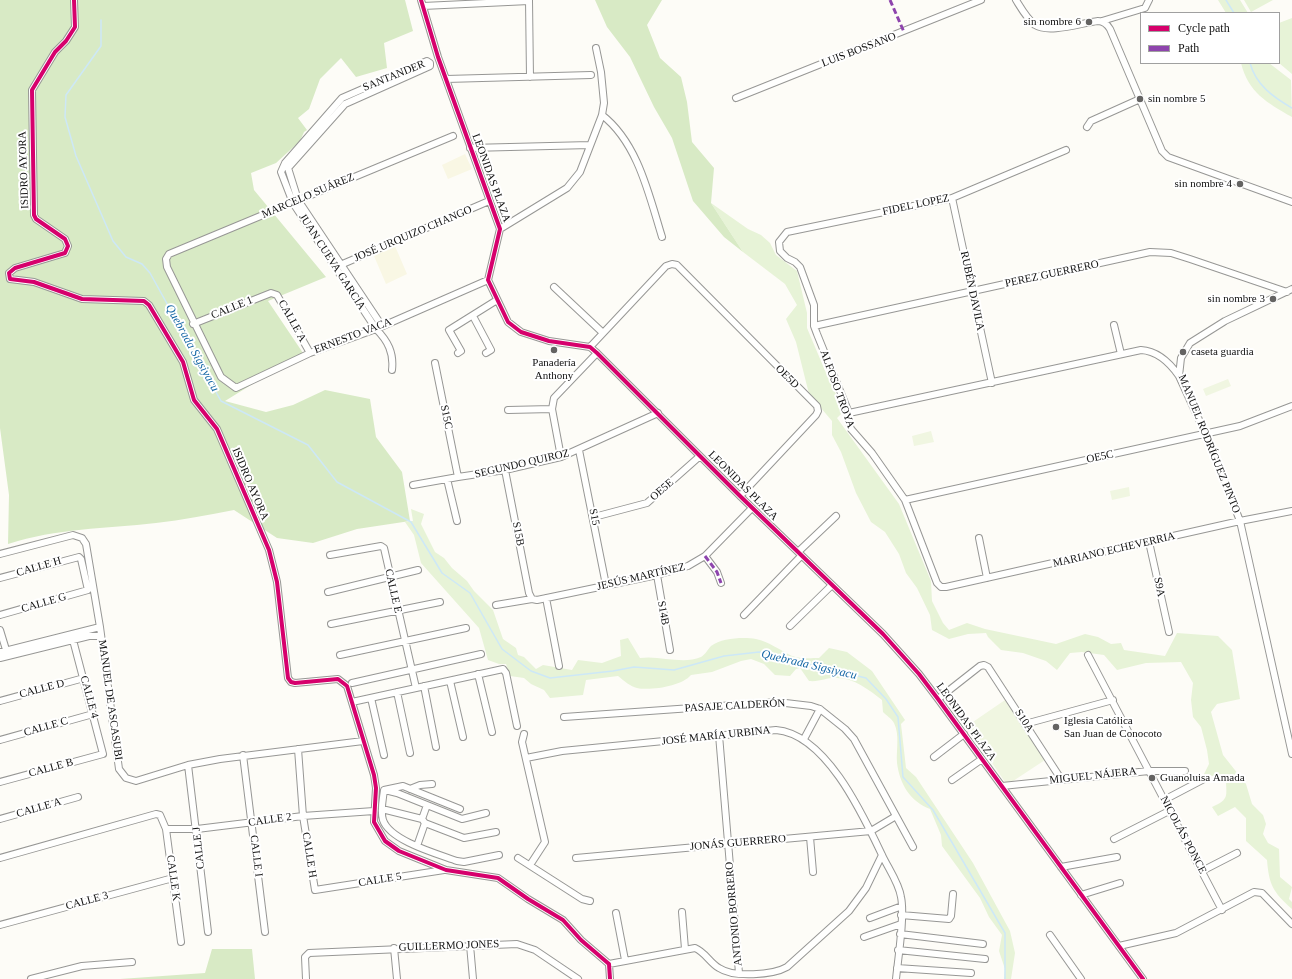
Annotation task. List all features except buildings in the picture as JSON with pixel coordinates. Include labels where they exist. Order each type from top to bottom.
[{"type":"street","name":"ISIDRO AYORA","points":[[74,0],[75,27],[66,41],[55,52],[33,87],[32,109],[34,215],[36,219],[65,239],[68,246],[64,252],[15,268],[9,273],[10,279],[34,282],[82,299],[144,301],[149,305],[183,362],[194,400],[217,429],[269,550],[277,582],[288,678],[291,682],[296,683],[338,679],[347,686],[376,788],[374,822],[385,841],[399,851],[446,870],[498,878],[528,899],[563,920],[581,940],[609,964]]},
{"type":"street","name":"LUIS BOSSANO","points":[[736,98],[980,0]]},
{"type":"street","points":[[1016,0],[1032,22],[1040,27],[1050,29],[1102,21],[1145,8],[1149,0]]},
{"type":"street","points":[[422,3],[529,1],[530,77]]},
{"type":"street","name":"LEONIDAS PLAZA","points":[[422,3],[446,79],[500,229],[488,280]]},
{"type":"street","points":[[1102,21],[1110,29],[1162,151],[1168,157],[1292,202]]},
{"type":"street","points":[[500,229],[567,188],[580,172],[602,115],[604,103],[596,48]]},
{"type":"street","name":"SANTANDER","points":[[281,172],[285,163],[342,98],[427,61],[430,63],[430,66],[345,104],[290,165],[288,172]]},
{"type":"street","points":[[446,79],[591,76]]},
{"type":"street","points":[[1088,127],[1091,120],[1140,99]]},
{"type":"street","points":[[602,115],[611,122],[634,158],[647,187],[662,236]]},
{"type":"street","name":"MARCELO SUÁREZ","points":[[193,324],[167,267],[166,259],[169,254],[453,136]]},
{"type":"street","points":[[470,148],[590,145]]},
{"type":"street","name":"FIDEL LOPEZ","points":[[783,234],[952,198],[1066,150]]},
{"type":"street","name":"JUAN CUEVA GARCÍA","points":[[281,172],[296,201],[382,326]]},
{"type":"street","name":"JUAN CUEVA GARCÍA","points":[[288,172],[296,201]]},
{"type":"street","name":"RUBÉN DAVILA","points":[[952,198],[992,383]]},
{"type":"street","name":"JOSÉ URQUIZO CHANGO","points":[[339,265],[490,201]]},
{"type":"street","name":"ALFOSO TROYA","points":[[783,234],[779,246],[783,255],[795,262],[800,267],[814,305],[814,326],[849,413],[848,420],[851,429],[872,453],[905,500],[937,583]]},
{"type":"street","name":"PEREZ GUERRERO","points":[[814,326],[1150,252],[1160,252],[1190,259],[1289,290]]},
{"type":"street","name":"OE5D","points":[[603,333],[666,266],[672,264],[681,269],[817,406],[818,411],[816,415],[740,496]]},
{"type":"street","name":"JUAN CUEVA GARCÍA","points":[[339,265],[376,329],[384,337],[391,350],[393,362],[392,370]]},
{"type":"street","points":[[488,280],[508,322],[521,332],[549,341],[590,347],[603,333],[554,287]]},
{"type":"street","name":"ERNESTO VACA","points":[[193,324],[221,377],[236,388],[310,353],[376,329],[488,280]]},
{"type":"street","name":"MANUEL RODRÍGUEZ PINTO","points":[[1289,290],[1225,321],[1190,342],[1181,358],[1179,376],[1205,434],[1240,521],[1292,754]]},
{"type":"street","name":"CALLE 1","points":[[193,324],[271,293]]},
{"type":"street","name":"CALLE A","points":[[271,293],[277,295],[310,353]]},
{"type":"street","points":[[458,353],[461,351],[449,330],[497,300]]},
{"type":"street","points":[[473,316],[491,350],[486,353]]},
{"type":"street","points":[[1114,325],[1121,354]]},
{"type":"street","name":"LEONIDAS PLAZA","points":[[590,347],[903,655],[938,698],[1143,979]]},
{"type":"street","points":[[849,413],[1141,350],[1149,350],[1168,363],[1179,376]]},
{"type":"street","points":[[561,457],[552,409],[554,398],[597,353]]},
{"type":"street","name":"S15C","points":[[435,363],[458,477]]},
{"type":"street","name":"OE5C","points":[[905,500],[1205,434],[1256,421],[1292,406]]},
{"type":"street","points":[[508,410],[552,409]]},
{"type":"street","name":"SEGUNDO QUIROZ","points":[[413,485],[505,470],[561,457],[658,414]]},
{"type":"street","name":"S15","points":[[579,450],[594,517],[606,585]]},
{"type":"street","name":"OE5E","points":[[594,517],[647,503],[700,456]]},
{"type":"street","name":"S15B","points":[[505,470],[532,599]]},
{"type":"street","points":[[447,479],[457,521]]},
{"type":"street","name":"JESÚS MARTÍNEZ","points":[[496,604],[532,599],[537,600],[657,575],[688,566],[705,556],[752,508]]},
{"type":"street","name":"MARIANO ECHEVERRIA","points":[[937,583],[941,587],[946,587],[1240,521],[1292,511]]},
{"type":"street","points":[[744,615],[836,516]]},
{"type":"street","name":"MANUEL DE ASCASUBI","points":[[0,554],[73,535],[82,538],[86,544],[100,627],[119,769],[126,778],[136,781],[188,765],[243,755],[363,741]]},
{"type":"street","points":[[979,538],[987,578]]},
{"type":"street","name":"S9A","points":[[1149,542],[1169,632]]},
{"type":"street","name":"CALLE E","points":[[330,555],[381,546],[384,548],[404,641],[416,688]]},
{"type":"street","points":[[705,556],[717,572],[721,583]]},
{"type":"street","name":"CALLE H","points":[[0,578],[79,557],[81,559],[88,590]]},
{"type":"street","points":[[328,592],[418,570]]},
{"type":"street","name":"S14B","points":[[657,575],[670,650]]},
{"type":"street","points":[[790,626],[832,585]]},
{"type":"street","name":"CALLE G","points":[[0,615],[88,590]]},
{"type":"street","points":[[546,598],[559,666]]},
{"type":"street","points":[[331,624],[440,602]]},
{"type":"street","points":[[0,658],[5,653],[100,627]]},
{"type":"street","points":[[340,655],[466,628]]},
{"type":"street","points":[[0,630],[5,653]]},
{"type":"street","points":[[5,653],[89,636],[101,636]]},
{"type":"street","name":"CALLE 4","points":[[72,640],[84,678],[103,754]]},
{"type":"street","points":[[352,683],[481,654]]},
{"type":"street","name":"NICOLÁS PONCE","points":[[1088,655],[1222,910]]},
{"type":"street","name":"S10A","points":[[938,698],[984,665],[988,667],[1062,779]]},
{"type":"street","points":[[352,702],[498,669],[503,670],[506,673],[517,726]]},
{"type":"street","points":[[478,674],[492,732]]},
{"type":"street","name":"CALLE D","points":[[0,700],[84,678]]},
{"type":"street","points":[[450,681],[463,737]]},
{"type":"street","points":[[424,686],[436,747]]},
{"type":"street","points":[[397,692],[410,753]]},
{"type":"street","points":[[371,698],[384,756]]},
{"type":"street","points":[[1025,724],[1112,700]]},
{"type":"street","name":"PASAJE CALDERÓN","points":[[564,716],[777,702],[811,706],[836,720],[854,739],[913,847]]},
{"type":"street","points":[[804,739],[820,710]]},
{"type":"street","name":"CALLE C","points":[[0,740],[93,714]]},
{"type":"street","name":"JOSÉ MARÍA URBINA","points":[[526,758],[562,750],[776,730],[793,734],[804,739],[820,753],[831,766],[871,830],[900,894],[902,906],[896,979]]},
{"type":"street","points":[[524,734],[522,740],[545,842],[530,865]]},
{"type":"street","points":[[934,757],[964,734]]},
{"type":"street","name":"ANTONIO BORRERO","points":[[719,735],[739,973]]},
{"type":"street","name":"CALLE H","points":[[298,749],[303,816],[315,890]]},
{"type":"street","name":"CALLE B","points":[[0,782],[103,754]]},
{"type":"street","name":"CALLE I","points":[[243,755],[265,932]]},
{"type":"street","points":[[952,780],[982,758]]},
{"type":"street","name":"CALLE J","points":[[188,765],[197,829],[208,932]]},
{"type":"street","name":"MIGUEL NÁJERA","points":[[1002,786],[1149,771],[1185,771]]},
{"type":"street","points":[[1164,800],[1204,779]]},
{"type":"street","points":[[410,789],[420,785],[432,784]]},
{"type":"street","points":[[384,790],[400,786],[460,810]]},
{"type":"street","points":[[376,788],[397,793],[462,819],[486,814]]},
{"type":"street","points":[[384,790],[382,809],[383,821],[389,830],[398,837],[417,846],[461,862],[499,855]]},
{"type":"street","name":"CALLE A","points":[[0,819],[78,797]]},
{"type":"street","points":[[417,846],[427,805]]},
{"type":"street","points":[[382,809],[423,821],[464,838],[496,832]]},
{"type":"street","name":"CALLE 2","points":[[166,829],[197,829],[303,816],[374,811]]},
{"type":"street","points":[[1114,839],[1169,811]]},
{"type":"street","name":"CALLE K","points":[[0,858],[156,814],[160,815],[166,829],[181,942]]},
{"type":"street","name":"JONÁS GUERRERO","points":[[576,858],[810,837],[871,830],[896,816]]},
{"type":"street","points":[[810,837],[813,872]]},
{"type":"street","points":[[1202,871],[1237,853]]},
{"type":"street","points":[[610,979],[609,964],[685,949],[698,949],[720,969],[739,973],[770,974],[786,967],[848,911],[866,888],[882,855]]},
{"type":"street","points":[[1061,867],[1117,857]]},
{"type":"street","points":[[518,858],[582,899],[590,901]]},
{"type":"street","name":"CALLE 5","points":[[315,890],[446,870]]},
{"type":"street","name":"CALLE 3","points":[[0,925],[173,878]]},
{"type":"street","points":[[1081,895],[1120,883]]},
{"type":"street","points":[[1119,946],[1173,934],[1222,910],[1254,892],[1262,893],[1292,924]]},
{"type":"street","points":[[901,915],[949,919],[951,916],[953,894]]},
{"type":"street","points":[[870,918],[902,906]]},
{"type":"street","points":[[616,912],[625,960]]},
{"type":"street","points":[[682,912],[685,949]]},
{"type":"street","points":[[864,937],[901,924]]},
{"type":"street","points":[[900,934],[983,944]]},
{"type":"street","points":[[1050,935],[1081,979]]},
{"type":"street","name":"GUILLERMO JONES","points":[[306,979],[305,957],[310,953],[394,948],[517,944],[535,950],[578,979]]},
{"type":"street","points":[[470,945],[473,979]]},
{"type":"street","points":[[394,948],[397,979]]},
{"type":"street","points":[[898,950],[985,959]]},
{"type":"street","points":[[31,979],[82,966],[132,962]]},
{"type":"street","points":[[897,968],[971,974]]},
{"type":"shaded area","points":[[465,154],[472,169],[448,179],[442,165]]},
{"type":"shaded area","points":[[395,246],[407,274],[386,284],[374,256]]},
{"type":"green space","points":[[0,0],[405,0],[413,31],[384,43],[387,68],[356,77],[341,58],[320,79],[309,109],[298,118],[307,130],[304,132],[300,141],[276,163],[251,173],[254,190],[326,277],[268,301],[303,353],[225,401],[266,412],[293,405],[325,390],[370,399],[376,437],[402,472],[410,521],[357,529],[313,543],[277,538],[234,510],[166,522],[63,532],[8,544],[9,495],[0,428]]},
{"type":"green space","points":[[595,0],[662,0],[647,25],[660,58],[681,77],[687,102],[692,142],[714,168],[711,203],[743,252],[724,237],[693,201],[672,138],[654,107],[630,57],[607,27]]},
{"type":"green space","points":[[1218,0],[1240,0],[1247,12],[1225,12]]},
{"type":"green space","points":[[1244,0],[1273,0],[1251,12]]},
{"type":"green space","points":[[1292,18],[1292,74],[1280,64],[1280,23]]},
{"type":"green space","points":[[1241,64],[1270,64],[1291,80],[1292,117],[1274,107],[1260,96],[1248,82]]},
{"type":"green space","points":[[711,203],[748,229],[761,235],[770,243],[776,255],[797,271],[807,313],[807,328],[844,411],[837,418],[899,504],[931,581],[932,601],[943,623],[949,630],[967,623],[985,629],[1056,644],[1085,634],[1098,637],[1111,644],[1121,643],[1124,650],[1165,656],[1177,633],[1218,636],[1232,650],[1240,699],[1217,704],[1211,712],[1223,755],[1246,784],[1252,804],[1263,815],[1266,824],[1263,834],[1268,843],[1279,849],[1280,877],[1292,887],[1289,899],[1292,902],[1292,909],[1280,898],[1273,888],[1269,876],[1267,860],[1246,841],[1246,818],[1235,807],[1218,816],[1212,807],[1222,802],[1226,796],[1226,779],[1204,774],[1209,764],[1207,750],[1201,727],[1193,717],[1191,700],[1193,683],[1181,662],[1146,663],[1117,670],[1104,655],[1082,652],[1070,653],[1057,670],[1046,661],[1023,653],[1001,650],[986,633],[968,634],[949,639],[932,630],[930,615],[917,588],[906,573],[899,554],[885,532],[871,522],[856,493],[841,452],[832,435],[832,421],[809,394],[796,342],[786,319],[797,305],[785,284],[743,252]]},
{"type":"green space","points":[[1228,379],[1231,386],[1206,396],[1203,389]]},
{"type":"green space","points":[[931,431],[934,442],[914,446],[912,436]]},
{"type":"green space","points":[[1129,487],[1130,496],[1112,500],[1110,491]]},
{"type":"green space","points":[[411,509],[424,514],[421,524],[435,552],[444,558],[452,568],[467,581],[474,591],[493,610],[503,639],[516,648],[518,655],[524,657],[536,669],[543,665],[572,670],[578,660],[602,663],[621,656],[620,640],[628,638],[640,658],[648,657],[686,660],[701,657],[711,646],[721,641],[745,638],[761,640],[798,658],[819,658],[829,648],[847,652],[872,671],[905,720],[901,724],[906,768],[916,777],[973,863],[1010,931],[1015,953],[1011,979],[1004,979],[1005,969],[999,951],[1002,935],[989,917],[980,898],[942,846],[941,835],[930,809],[917,802],[903,785],[897,763],[896,728],[892,720],[883,712],[882,700],[872,692],[849,680],[834,678],[809,681],[800,668],[796,669],[790,676],[775,675],[764,664],[751,659],[741,661],[712,672],[691,675],[681,682],[666,687],[650,689],[637,688],[630,685],[618,676],[586,680],[583,695],[550,698],[544,690],[531,684],[524,678],[510,676],[506,664],[499,664],[488,660],[479,628],[421,563],[414,535],[405,522],[413,521]]},
{"type":"green space","points":[[1005,700],[1045,760],[1007,785],[967,726]]},
{"type":"green space","points":[[212,949],[252,949],[255,979],[120,979],[205,973]]},
{"type":"waterway","points":[[1226,0],[1233,12]]},
{"type":"waterway","name":"Quebrada Sigsiyacu","points":[[101,20],[101,46],[66,95],[65,117],[76,156],[113,241],[126,257],[142,264],[150,273],[221,401],[308,445],[337,482],[411,522],[442,573],[470,593],[502,649],[531,671],[550,678],[613,671],[634,667],[674,670],[724,656],[759,652],[866,678],[886,699],[898,717],[903,777],[933,810],[1005,933],[1005,979]]},
{"type":"waterway","points":[[1250,64],[1256,78],[1266,90],[1292,108]]},
{"type":"marked path","points":[[890,0],[904,32]]},
{"type":"marked path","points":[[705,556],[717,572],[721,583]]},
{"type":"cycle path","points":[[74,0],[75,27],[66,41],[55,52],[32,90],[34,215],[36,219],[65,239],[68,246],[65,253],[15,268],[9,273],[10,279],[34,282],[82,299],[144,301],[149,305],[183,362],[194,400],[217,429],[269,550],[277,582],[288,678],[291,682],[295,683],[338,679],[347,686],[374,775],[376,788],[374,822],[385,841],[399,851],[446,870],[498,878],[528,899],[563,920],[581,940],[609,964],[610,979]]},
{"type":"cycle path","points":[[421,0],[438,57],[500,229],[488,280],[508,322],[521,332],[549,341],[590,347],[740,496],[883,634],[919,674],[938,699],[1143,979]]},
{"type":"place","name":"sin nombre 6","points":[[1089,22]]},
{"type":"place","name":"sin nombre 5","points":[[1140,99]]},
{"type":"place","name":"sin nombre 4","points":[[1240,184]]},
{"type":"place","name":"sin nombre 3","points":[[1273,299]]},
{"type":"place","name":"Panadería Anthony","points":[[554,350]]},
{"type":"place","name":"caseta guardia","points":[[1183,352]]},
{"type":"place","name":"Iglesia Católica San Juan de Conocoto","points":[[1056,727]]},
{"type":"place","name":"Guanoluisa Amada","points":[[1152,778]]}]
